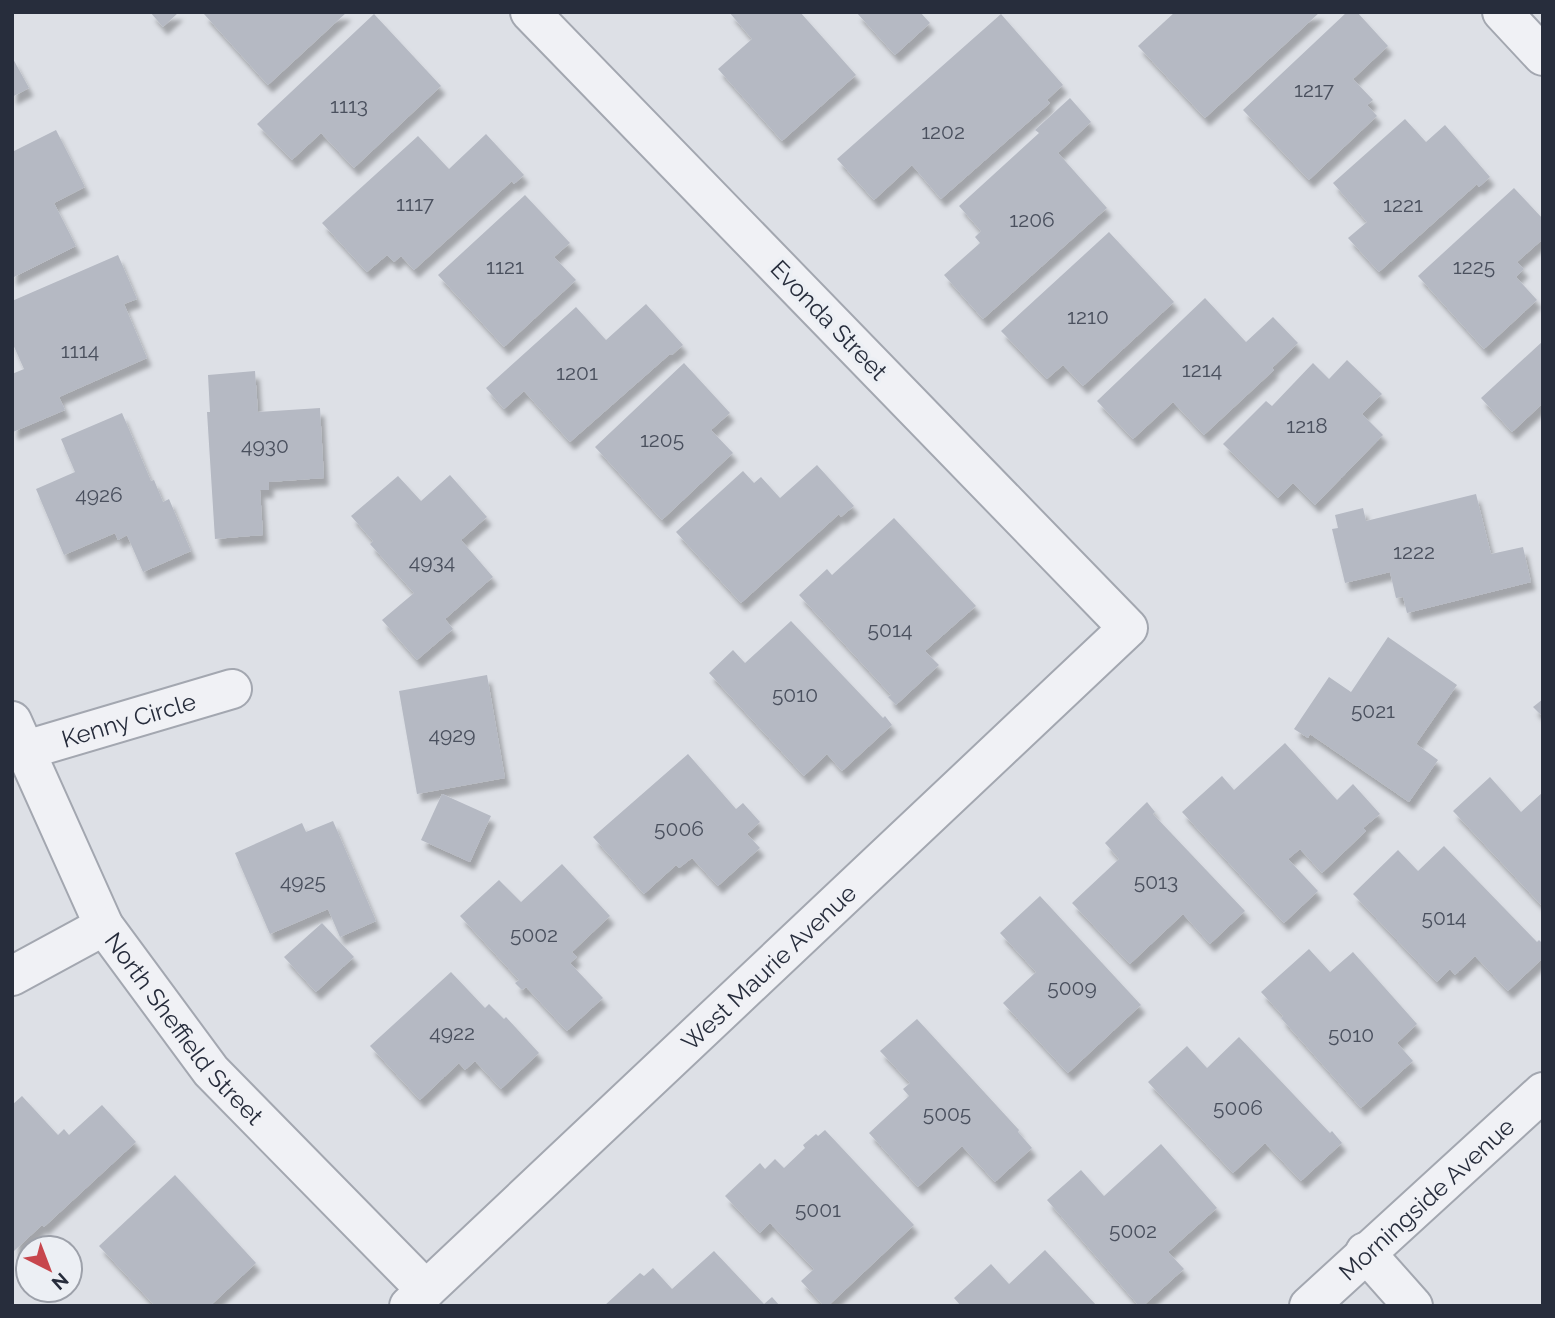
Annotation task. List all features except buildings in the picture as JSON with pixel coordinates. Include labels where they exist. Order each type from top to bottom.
[{"type":"street","name":"Evonda Street","points":[[530,12],[1128,628]]},
{"type":"street","points":[[1502,12],[1543,57]]},
{"type":"street","name":"West Maurie Avenue","points":[[418,1298],[1128,628]]},
{"type":"street","name":"Kenny Circle","points":[[19,736],[232,689]]},
{"type":"street","name":"North Sheffield Street","points":[[19,736],[104,926],[211,1071],[418,1298]]},
{"type":"street","points":[[12,976],[104,926]]},
{"type":"street","name":"Morningside Avenue","points":[[1309,1306],[1543,1092]]},
{"type":"street","points":[[1365,1252],[1413,1306]]}]
